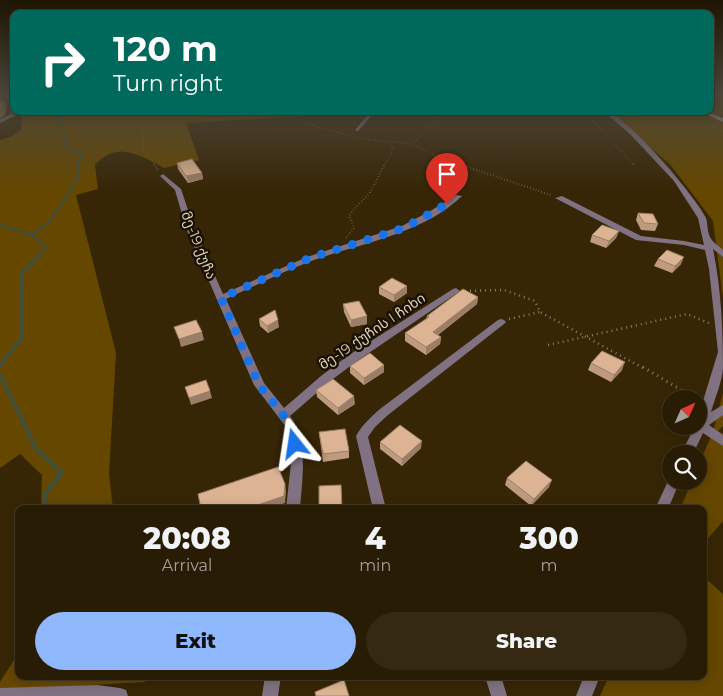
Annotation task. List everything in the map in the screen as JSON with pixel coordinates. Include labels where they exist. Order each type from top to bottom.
[{"type":"street","points":[[624,126],[677,180],[702,218],[713,269],[723,352],[708,402]]},
{"type":"street","name":"მე-19 ქუჩა","points":[[163,176],[178,190],[190,228],[259,385],[292,426],[297,463],[293,505]]},
{"type":"street","points":[[221,298],[310,258],[404,228],[435,212],[458,196]]},
{"type":"street","points":[[559,198],[639,238],[684,243],[709,249]]},
{"type":"street","points":[[707,239],[723,256]]},
{"type":"street","name":"მე-19 ქუჩის I ჩიხი","points":[[284,415],[325,379],[353,358],[456,291]]},
{"type":"street","points":[[379,505],[362,436],[384,412],[501,322]]},
{"type":"street","points":[[708,420],[723,409]]},
{"type":"street","points":[[708,430],[723,441]]},
{"type":"street","points":[[663,505],[670,490]]},
{"type":"street","points":[[270,696],[272,680]]},
{"type":"street","points":[[494,680],[499,696]]},
{"type":"street","points":[[584,696],[590,680]]},
{"type":"street","points":[[0,696],[97,693],[120,696]]},
{"type":"lane","points":[[357,130],[360,126]]},
{"type":"path","points":[[142,126],[143,149],[147,157],[163,176]]},
{"type":"path","points":[[428,126],[418,139],[411,144],[412,146],[441,158],[559,198]]},
{"type":"path","points":[[598,126],[635,166]]},
{"type":"path","points":[[346,238],[354,228],[349,216],[356,205],[372,189],[376,178],[391,155],[393,147],[388,143]]},
{"type":"path","points":[[456,291],[504,290],[535,302],[540,312],[680,390]]},
{"type":"path","points":[[501,322],[540,312]]},
{"type":"path","points":[[548,344],[687,314],[720,327]]},
{"type":"shaded area","points":[[21,126],[187,126],[199,160],[164,168],[129,152],[112,153],[103,157],[95,165],[98,189],[76,195],[116,353],[109,474],[113,505],[41,505],[42,475],[20,454],[0,468],[0,140],[10,137],[21,130]]},
{"type":"shaded area","points":[[625,126],[723,126],[723,298],[713,221],[670,164]]},
{"type":"shaded area","points":[[723,392],[723,426],[718,431],[723,434],[723,521],[707,540],[707,505],[682,505],[688,490],[707,490],[707,446],[713,432]]},
{"type":"shaded area","points":[[707,580],[723,594],[723,696],[600,696],[607,680],[707,680]]},
{"type":"shaded area","points":[[15,658],[15,680],[144,680],[145,682],[0,690],[0,682]]},
{"type":"building","points":[[192,159],[202,173],[186,176],[177,163]]},
{"type":"building","points":[[638,213],[653,214],[658,224],[644,223]]},
{"type":"building","points":[[602,225],[619,231],[609,241],[592,235]]},
{"type":"building","points":[[667,250],[684,257],[675,266],[658,259]]},
{"type":"building","points":[[392,278],[407,286],[394,295],[379,287]]},
{"type":"building","points":[[463,289],[478,297],[433,332],[441,337],[426,347],[405,333],[429,317],[427,316]]},
{"type":"building","points":[[359,301],[367,316],[351,320],[343,304]]},
{"type":"building","points":[[275,310],[278,320],[267,326],[259,319]]},
{"type":"building","points":[[196,320],[202,332],[179,339],[174,327]]},
{"type":"building","points":[[602,351],[625,362],[614,375],[591,363]]},
{"type":"building","points":[[370,353],[384,365],[364,378],[350,366]]},
{"type":"building","points":[[333,379],[354,396],[338,408],[316,390]]},
{"type":"building","points":[[206,380],[210,391],[189,398],[185,387]]},
{"type":"building","points":[[400,425],[422,441],[402,459],[380,442]]},
{"type":"building","points":[[345,429],[349,451],[323,454],[319,432]]},
{"type":"building","points":[[526,461],[552,480],[534,499],[507,478]]},
{"type":"building","points":[[278,467],[285,484],[284,496],[258,505],[200,505],[198,494]]},
{"type":"building","points":[[341,485],[342,505],[319,505],[319,486]]},
{"type":"building","points":[[344,680],[349,696],[316,696],[315,692]]},
{"type":"waterway","points":[[62,126],[66,148],[82,153],[78,165]]},
{"type":"waterway","points":[[32,235],[48,222],[60,207],[78,176],[78,165]]},
{"type":"waterway","points":[[0,225],[32,235]]},
{"type":"waterway","points":[[32,235],[46,247],[39,255]]},
{"type":"waterway","points":[[0,365],[21,339],[21,275],[40,254]]},
{"type":"waterway","points":[[0,375],[37,450],[62,473],[44,495],[46,505]]},
{"type":"route","points":[[295,444],[292,426],[259,385],[221,298],[310,258],[404,228],[447,204]]}]
